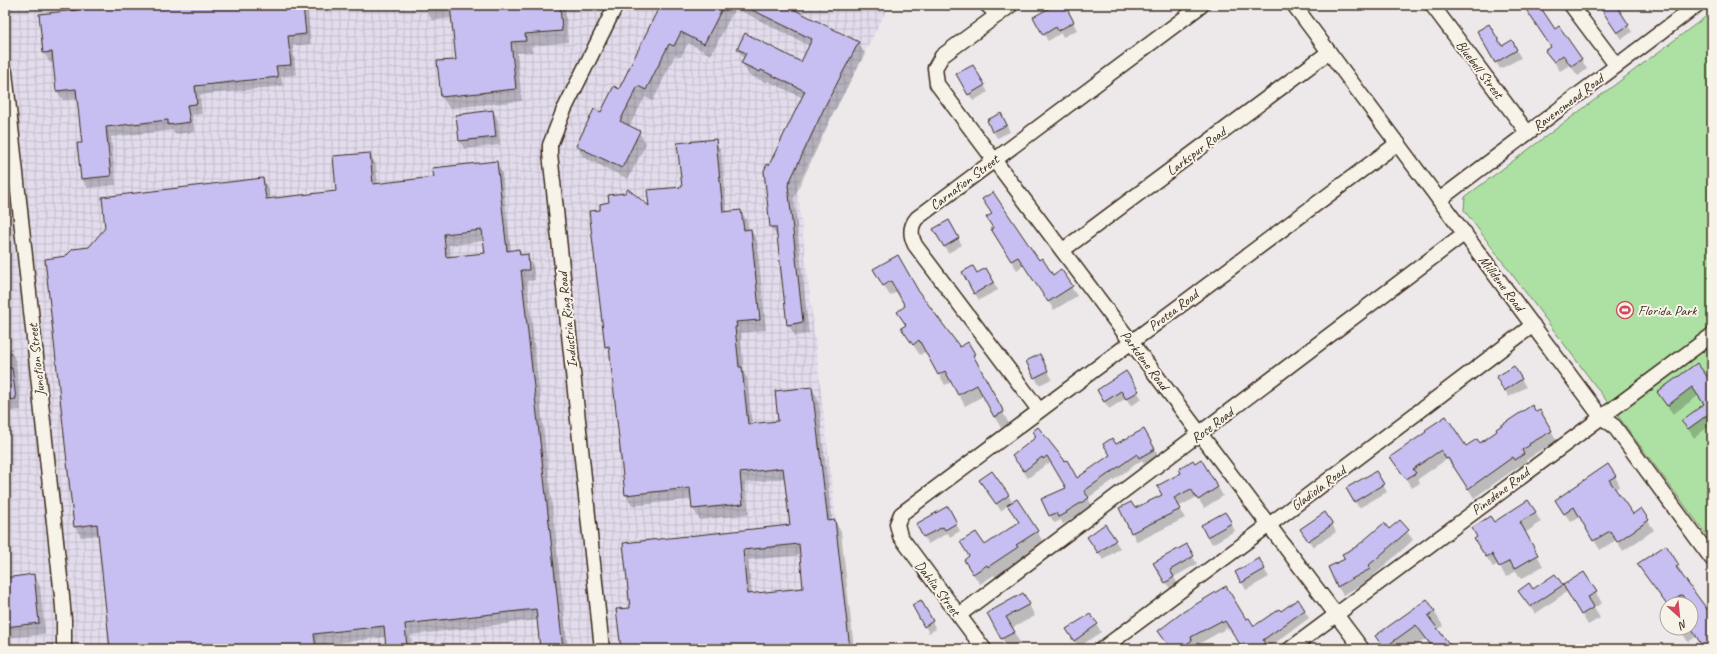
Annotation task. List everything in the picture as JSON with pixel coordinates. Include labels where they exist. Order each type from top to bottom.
[{"type":"street","name":"Industria Ring Road","points":[[602,649],[550,145],[563,112],[616,5]]},
{"type":"street","points":[[988,5],[998,15],[1011,5]]},
{"type":"street","name":"Carnation Street","points":[[1039,410],[915,244],[911,235],[913,223],[917,218],[994,159],[1202,5]]},
{"type":"street","name":"Milldene Road","points":[[1294,5],[1601,417],[1614,426],[1712,559]]},
{"type":"street","name":"Bluebell Street","points":[[1432,5],[1528,132]]},
{"type":"street","points":[[1571,5],[1616,65]]},
{"type":"street","name":"Ravensmead Road","points":[[1439,200],[1697,5]]},
{"type":"street","name":"Parkdene Road","points":[[998,15],[942,56],[935,68],[935,78],[937,84],[1362,649]]},
{"type":"street","name":"Larkspur Road","points":[[1063,250],[1329,52]]},
{"type":"street","name":"Junction Street","points":[[5,72],[62,596],[64,649]]},
{"type":"street","name":"Protea Road","points":[[897,524],[901,514],[905,510],[1398,143]]},
{"type":"street","name":"Rose Road","points":[[959,615],[1201,434],[1464,233]]},
{"type":"street","name":"Gladiola Road","points":[[1102,649],[1269,525],[1533,325]]},
{"type":"street","name":"Pinedene Road","points":[[1290,649],[1712,336]]},
{"type":"street","name":"Dahlia Street","points":[[897,524],[900,536],[984,649]]},
{"type":"shaded area","points":[[5,5],[889,5],[797,185],[851,649],[5,649]]},
{"type":"green space","name":"Florida Park","points":[[1712,12],[1712,542],[1464,210],[1465,197]]},
{"type":"building","points":[[77,5],[303,5],[306,34],[288,36],[291,65],[276,66],[278,77],[195,86],[197,104],[187,105],[190,122],[168,125],[168,120],[106,127],[111,176],[81,179],[77,143],[82,143],[76,89],[56,91],[52,52],[43,53],[39,14],[77,10]]},
{"type":"building","points":[[450,5],[560,5],[562,31],[525,34],[526,41],[511,42],[516,89],[441,97],[437,61],[456,60]]},
{"type":"building","points":[[660,5],[724,5],[704,44],[681,32],[674,46],[669,44],[646,90],[638,86],[620,121],[640,131],[622,168],[576,146],[594,109],[601,112],[614,86],[619,89]]},
{"type":"building","points":[[742,5],[785,5],[859,42],[827,102],[788,185],[803,322],[787,325],[776,227],[770,227],[764,171],[767,164],[769,165],[805,91],[761,70],[760,72],[741,63],[746,53],[737,49],[745,33],[801,62],[812,39]]},
{"type":"building","points":[[1055,5],[1065,5],[1074,22],[1058,31],[1056,27],[1043,35],[1033,17]]},
{"type":"building","points":[[1523,5],[1539,5],[1555,29],[1559,26],[1582,59],[1571,66],[1563,55],[1554,62],[1545,51],[1551,47]]},
{"type":"building","points":[[1607,5],[1616,5],[1629,25],[1617,33],[1601,9]]},
{"type":"building","points":[[1489,24],[1502,46],[1512,40],[1517,50],[1495,63],[1477,31]]},
{"type":"building","points":[[973,65],[985,85],[968,95],[956,74]]},
{"type":"building","points":[[493,110],[496,137],[459,141],[456,115]]},
{"type":"building","points":[[1001,113],[1007,125],[992,132],[987,120]]},
{"type":"building","points":[[716,139],[723,212],[741,210],[744,230],[751,229],[760,320],[736,322],[737,327],[735,327],[739,367],[742,367],[748,424],[778,421],[775,391],[812,387],[828,521],[835,520],[850,649],[780,649],[780,646],[753,649],[621,649],[616,609],[630,608],[623,543],[790,525],[783,468],[740,473],[743,504],[692,509],[690,488],[625,495],[609,346],[605,347],[589,211],[600,210],[600,204],[609,202],[608,195],[625,193],[628,189],[649,206],[647,190],[682,187],[677,143]],"holes":[[[799,544],[803,588],[747,594],[743,550]]]},
{"type":"building","points":[[370,153],[373,184],[434,177],[432,168],[497,161],[507,251],[519,249],[520,255],[528,254],[529,270],[521,270],[563,649],[540,649],[536,609],[405,624],[407,649],[386,649],[384,626],[314,634],[316,649],[110,649],[97,524],[74,527],[45,259],[66,256],[73,249],[89,247],[105,228],[102,197],[263,178],[266,199],[336,191],[333,156]],"holes":[[[482,230],[485,253],[446,257],[444,234]]]},
{"type":"building","points":[[993,192],[1039,260],[1042,258],[1053,275],[1061,269],[1073,286],[1048,302],[1018,257],[1011,261],[991,229],[993,228],[986,217],[992,214],[982,199]]},
{"type":"building","points":[[949,220],[959,238],[944,247],[933,229]]},
{"type":"building","points":[[898,255],[919,292],[960,347],[968,342],[975,354],[973,355],[1004,412],[994,417],[977,385],[958,395],[945,371],[938,375],[919,340],[913,345],[901,328],[906,325],[897,312],[905,306],[891,281],[883,286],[873,269]]},
{"type":"building","points":[[973,266],[977,273],[986,268],[994,282],[974,294],[962,272]]},
{"type":"building","points":[[1040,354],[1048,371],[1034,378],[1026,361]]},
{"type":"building","points":[[1697,363],[1712,383],[1712,415],[1710,413],[1688,429],[1681,421],[1704,404],[1692,387],[1667,406],[1657,392]]},
{"type":"building","points":[[1514,366],[1522,379],[1504,391],[1496,377]]},
{"type":"building","points":[[5,368],[12,368],[16,399],[5,400]]},
{"type":"building","points":[[1126,371],[1139,391],[1126,399],[1121,391],[1104,402],[1097,390]]},
{"type":"building","points":[[1532,405],[1536,412],[1540,410],[1552,431],[1529,444],[1530,445],[1522,450],[1524,454],[1515,460],[1513,457],[1468,489],[1448,458],[1446,459],[1441,450],[1413,469],[1416,473],[1406,479],[1390,457],[1446,416],[1466,446],[1477,439],[1480,443],[1497,431],[1496,429]]},
{"type":"building","points":[[1038,427],[1065,461],[1067,460],[1077,478],[1110,455],[1103,444],[1112,438],[1116,444],[1144,429],[1155,449],[1139,458],[1137,454],[1084,491],[1089,498],[1066,512],[1067,513],[1058,517],[1056,513],[1049,516],[1041,499],[1066,488],[1047,456],[1043,459],[1042,457],[1024,471],[1012,456],[1036,437],[1033,431]]},
{"type":"building","points":[[1201,459],[1218,487],[1198,500],[1191,489],[1174,498],[1181,509],[1131,533],[1119,508],[1131,502],[1135,508],[1162,495],[1157,486],[1181,473],[1179,469],[1193,460],[1195,463]]},
{"type":"building","points":[[1608,464],[1616,476],[1609,480],[1633,514],[1641,508],[1649,520],[1617,542],[1610,531],[1593,541],[1574,507],[1564,514],[1555,500]]},
{"type":"building","points":[[992,471],[1009,495],[996,504],[979,480]]},
{"type":"building","points":[[1376,471],[1384,484],[1354,502],[1346,488]]},
{"type":"building","points":[[1017,499],[1038,531],[1016,545],[1018,547],[988,567],[987,565],[973,574],[964,560],[969,556],[960,542],[976,532],[985,545],[1019,522],[1007,505]]},
{"type":"building","points":[[1528,500],[1536,512],[1520,522],[1538,555],[1514,569],[1510,561],[1499,567],[1492,554],[1486,557],[1474,539],[1477,537],[1472,528],[1490,516],[1494,522]]},
{"type":"building","points":[[948,506],[957,523],[945,530],[943,527],[923,537],[916,524]]},
{"type":"building","points":[[1225,512],[1232,523],[1207,537],[1201,525]]},
{"type":"building","points":[[1325,512],[1333,524],[1308,541],[1300,529]]},
{"type":"building","points":[[1400,520],[1409,530],[1368,566],[1370,569],[1337,587],[1328,567],[1345,559],[1342,554],[1356,547],[1384,523],[1389,529]]},
{"type":"building","points":[[1105,524],[1116,540],[1098,553],[1087,537]]},
{"type":"building","points":[[1187,544],[1194,556],[1170,570],[1174,577],[1165,583],[1153,563]]},
{"type":"building","points":[[1666,545],[1679,565],[1676,567],[1697,596],[1660,596],[1637,564]]},
{"type":"building","points":[[1259,558],[1265,569],[1241,583],[1235,572]]},
{"type":"building","points":[[1584,572],[1597,592],[1588,597],[1594,607],[1581,615],[1563,585]]},
{"type":"building","points":[[34,574],[39,623],[5,627],[5,578]]},
{"type":"building","points":[[1555,574],[1563,585],[1530,607],[1518,591],[1529,583],[1533,589]]},
{"type":"building","points":[[1226,586],[1246,619],[1249,618],[1254,626],[1279,609],[1281,611],[1298,599],[1305,610],[1263,640],[1265,643],[1256,649],[1243,649],[1225,621],[1222,623],[1221,621],[1191,637],[1192,640],[1180,649],[1171,649],[1158,631],[1183,612]]},
{"type":"building","points":[[1023,593],[1030,604],[1006,617],[1015,632],[1001,639],[987,613]]},
{"type":"building","points":[[1699,598],[1712,616],[1712,646],[1704,649],[1696,636],[1699,636]]},
{"type":"building","points":[[1427,599],[1435,611],[1428,616],[1453,649],[1434,649],[1416,625],[1384,648],[1375,636]]},
{"type":"building","points":[[921,600],[933,621],[924,627],[912,605]]},
{"type":"building","points":[[1090,614],[1098,624],[1074,641],[1066,629]]},
{"type":"place","name":"Florida Park","points":[[1625,310]]}]
